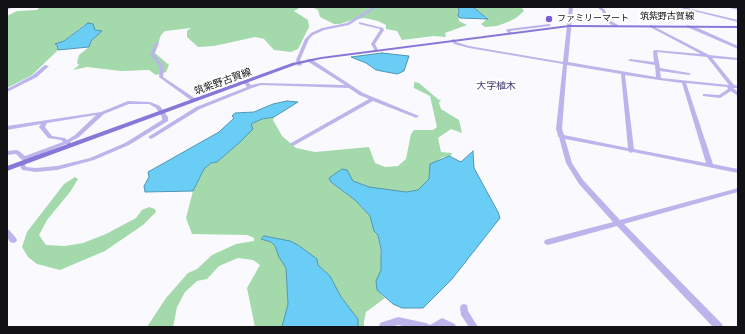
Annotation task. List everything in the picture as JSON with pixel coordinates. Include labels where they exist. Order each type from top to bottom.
[{"type":"main road","name":"筑紫野古賀線","points":[[7,173],[69,144],[311,61],[376,50],[569,26],[738,27]]},
{"type":"main road","name":"筑紫野古賀線","points":[[311,61],[446,43],[453,40]]},
{"type":"main road","name":"筑紫野古賀線","points":[[7,169],[23,165],[194,100],[247,84]]},
{"type":"street","points":[[7,9],[11,7]]},
{"type":"street","points":[[299,64],[307,40],[312,34],[323,29],[348,24],[375,7]]},
{"type":"street","points":[[571,7],[560,110],[560,136],[569,163],[590,193],[719,327]]},
{"type":"street","points":[[599,7],[604,11],[607,21],[617,26]]},
{"type":"street","points":[[679,7],[738,21]]},
{"type":"street","points":[[731,7],[738,9]]},
{"type":"street","points":[[360,23],[381,28],[382,30],[372,44],[376,50]]},
{"type":"street","points":[[510,33],[508,30],[549,25]]},
{"type":"street","points":[[651,26],[708,56],[738,95]]},
{"type":"street","points":[[688,26],[738,48]]},
{"type":"street","points":[[453,40],[455,43],[468,47],[684,83],[733,87]]},
{"type":"street","points":[[157,43],[152,54],[162,67],[161,77],[194,100]]},
{"type":"street","points":[[660,79],[655,51],[738,59]]},
{"type":"street","points":[[630,60],[689,74]]},
{"type":"street","points":[[311,61],[348,87],[416,116]]},
{"type":"street","points":[[7,90],[35,76],[47,66]]},
{"type":"street","points":[[623,73],[631,151]]},
{"type":"street","points":[[684,83],[710,165]]},
{"type":"street","points":[[151,136],[198,108],[247,84],[348,87]]},
{"type":"street","points":[[705,95],[720,97],[733,87]]},
{"type":"street","points":[[293,144],[372,98]]},
{"type":"street","points":[[7,128],[102,113],[128,102],[141,102],[158,107],[163,113],[165,120],[122,147],[92,159],[58,168],[27,170],[23,165]]},
{"type":"street","points":[[7,153],[17,152],[24,158],[69,144],[102,113]]},
{"type":"street","points":[[45,122],[42,127],[50,137],[63,139],[69,144]]},
{"type":"street","points":[[560,136],[737,171]]},
{"type":"street","points":[[548,242],[738,190]]},
{"type":"street","points":[[7,232],[13,240]]},
{"type":"street","points":[[464,308],[464,312],[474,327]]},
{"type":"street","points":[[382,326],[398,321],[426,327]]},
{"type":"street","points":[[433,327],[442,322],[452,327]]},
{"type":"green space","points":[[40,7],[301,7],[294,11],[308,20],[309,27],[298,49],[291,52],[274,50],[264,39],[255,37],[214,46],[198,47],[187,37],[187,31],[191,28],[165,31],[161,35],[155,53],[169,65],[166,72],[156,75],[149,70],[121,71],[87,67],[73,70],[79,65],[77,63],[79,55],[89,47],[89,42],[101,31],[84,25],[64,41],[56,44],[58,50],[32,75],[7,88],[7,16],[17,11],[37,10]]},
{"type":"green space","points":[[312,7],[458,7],[459,21],[467,25],[445,33],[446,37],[434,36],[402,40],[397,31],[386,29],[386,25],[378,21],[365,18],[334,24],[320,17],[318,10]]},
{"type":"green space","points":[[473,7],[521,7],[524,11],[516,18],[508,22],[497,26],[485,27],[481,24],[488,18]]},
{"type":"green space","points":[[414,82],[419,83],[439,100],[441,99],[439,103],[441,109],[459,120],[462,133],[451,129],[438,138],[441,152],[452,153],[451,156],[443,157],[435,162],[429,171],[429,179],[418,190],[406,192],[369,188],[353,181],[342,169],[329,178],[331,182],[355,200],[370,216],[374,231],[378,235],[382,263],[380,275],[376,281],[377,290],[385,298],[366,312],[364,327],[358,327],[358,319],[341,297],[330,276],[318,265],[317,259],[298,245],[264,236],[261,239],[271,242],[275,246],[279,257],[286,268],[288,304],[282,327],[255,327],[247,288],[260,265],[253,260],[238,258],[219,266],[207,279],[197,281],[185,292],[177,307],[173,327],[147,327],[166,298],[188,273],[197,269],[212,255],[236,244],[254,241],[254,238],[247,235],[192,234],[186,218],[193,191],[204,169],[211,163],[217,162],[239,143],[251,124],[262,119],[274,117],[273,120],[282,136],[296,148],[315,152],[369,147],[375,163],[385,167],[398,166],[406,159],[411,134],[414,130],[433,130],[437,127],[430,96],[414,88]]},
{"type":"green space","points":[[75,177],[78,179],[70,192],[47,220],[39,235],[46,245],[65,246],[83,243],[106,234],[136,218],[142,210],[149,207],[155,209],[156,212],[143,225],[105,251],[60,270],[37,264],[28,257],[22,247],[27,232],[64,184]]},
{"type":"water","points":[[458,7],[473,7],[488,19],[460,18],[458,16]]},
{"type":"water","points":[[88,23],[93,24],[95,30],[102,31],[91,41],[89,47],[58,50],[57,45],[55,44],[64,41]]},
{"type":"water","points":[[382,53],[409,56],[404,71],[397,74],[376,70],[366,63],[351,57]]},
{"type":"water","points":[[287,101],[298,102],[274,117],[262,119],[251,124],[253,129],[239,143],[217,162],[211,163],[204,169],[193,191],[145,192],[144,186],[149,177],[148,172],[219,132],[234,118],[232,116],[235,113],[254,112],[273,104]]},
{"type":"water","points":[[473,151],[474,168],[500,218],[452,279],[423,308],[402,308],[393,304],[377,290],[376,281],[381,270],[381,250],[378,235],[374,231],[370,216],[355,200],[331,182],[329,178],[342,169],[347,170],[353,181],[369,187],[406,192],[418,190],[429,179],[430,164],[449,156],[461,162]]},
{"type":"water","points":[[264,236],[290,241],[317,259],[318,265],[330,276],[341,297],[358,319],[358,327],[282,327],[288,304],[286,268],[279,257],[275,246],[271,242],[261,239]]},
{"type":"place","name":"ファミリーマート","points":[[549,19]]},
{"type":"district","name":"大字植木","points":[[496,86]]}]
